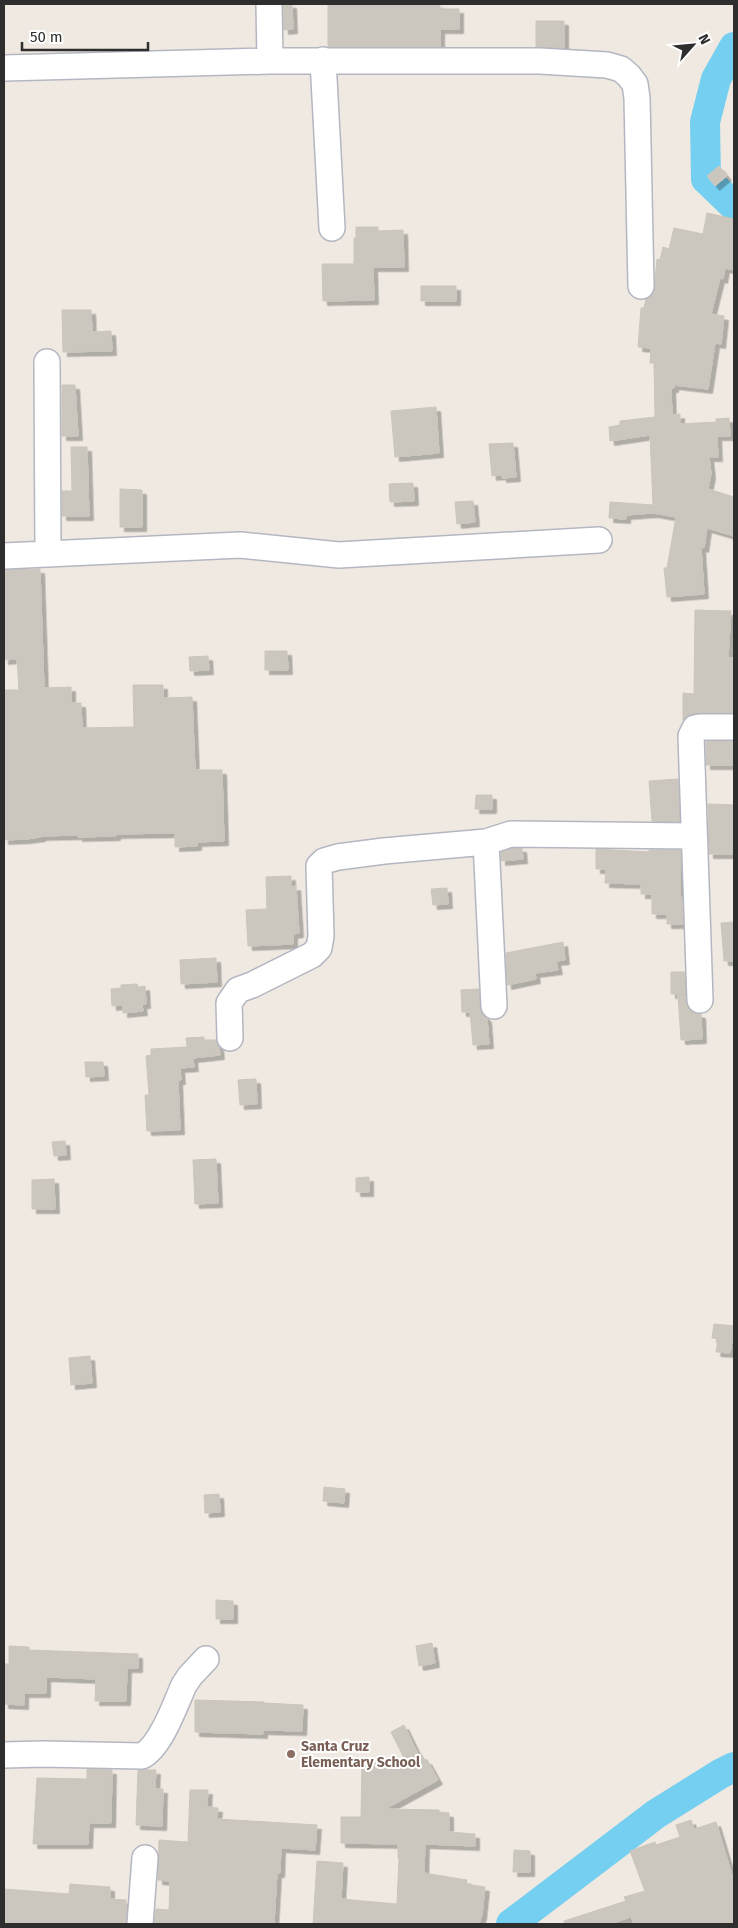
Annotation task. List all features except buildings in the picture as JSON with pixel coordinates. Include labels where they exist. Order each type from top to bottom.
[{"type":"street","points":[[269,4],[270,61]]},
{"type":"street","points":[[322,60],[332,228]]},
{"type":"street","points":[[4,68],[322,60],[540,61],[607,65],[621,69],[635,84],[637,98],[642,286]]},
{"type":"street","points":[[47,362],[48,554]]},
{"type":"street","points":[[4,556],[240,545],[339,555],[600,540]]},
{"type":"street","points":[[700,1000],[692,732],[700,727],[734,727]]},
{"type":"street","points":[[230,1038],[229,1003],[238,990],[312,955],[319,948],[321,936],[319,866],[324,861],[338,857],[384,851],[486,842],[511,834],[694,836]]},
{"type":"street","points":[[486,842],[494,1006]]},
{"type":"street","points":[[4,1755],[142,1756],[150,1752],[156,1743],[184,1684],[206,1659]]},
{"type":"street","points":[[140,1924],[145,1858]]},
{"type":"waterway","points":[[734,47],[716,79],[705,122],[706,179],[734,206]]},
{"type":"waterway","points":[[511,1924],[656,1814],[734,1767]]},
{"type":"place","name":"Santa Cruz Elementary School","points":[[291,1754]]}]
